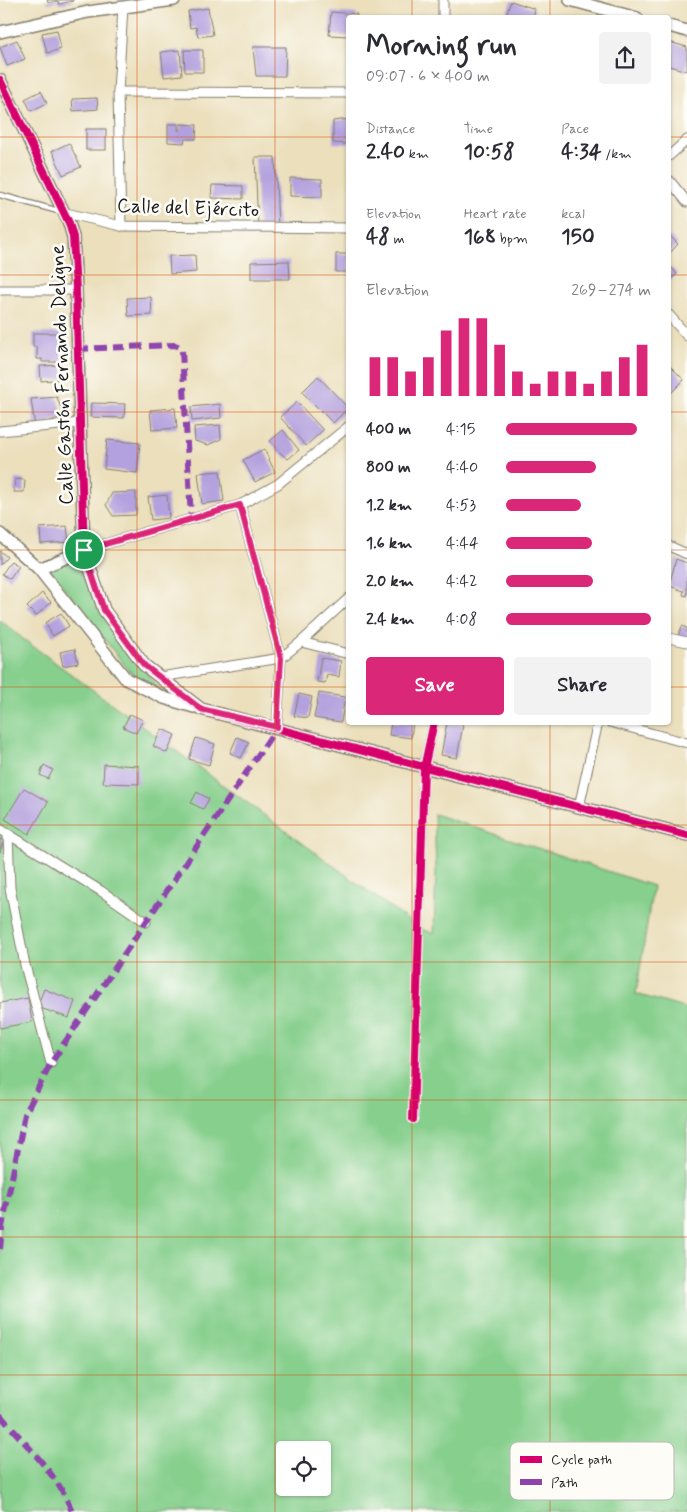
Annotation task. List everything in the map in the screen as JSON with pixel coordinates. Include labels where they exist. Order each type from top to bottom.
[{"type":"street","points":[[0,32],[88,12],[174,0]]},
{"type":"street","points":[[442,0],[443,15]]},
{"type":"street","points":[[570,0],[626,15]]},
{"type":"street","points":[[121,226],[118,92],[123,7]]},
{"type":"street","points":[[671,27],[687,31]]},
{"type":"street","name":"Calle Gastón Fernando Deligne","points":[[0,80],[66,213],[73,237],[84,550],[104,610],[144,665],[201,709],[277,727],[424,768],[687,835]]},
{"type":"street","points":[[118,92],[346,93]]},
{"type":"street","points":[[671,154],[687,140]]},
{"type":"street","points":[[671,182],[687,202]]},
{"type":"street","name":"Calle del Ejército","points":[[66,213],[121,226],[346,228]]},
{"type":"street","points":[[0,290],[76,290]]},
{"type":"street","points":[[671,317],[687,336]]},
{"type":"street","points":[[0,431],[80,423]]},
{"type":"street","points":[[39,569],[84,550],[240,505],[278,484],[346,428]]},
{"type":"street","points":[[240,505],[281,658],[277,727]]},
{"type":"street","points":[[0,534],[39,569],[126,679],[164,698],[201,709]]},
{"type":"street","points":[[671,547],[687,554]]},
{"type":"street","points":[[160,678],[281,658],[302,642],[346,601]]},
{"type":"street","points":[[671,638],[687,642]]},
{"type":"street","points":[[302,642],[346,653]]},
{"type":"street","points":[[413,1119],[424,768],[433,725]]},
{"type":"street","points":[[579,807],[597,725]]},
{"type":"street","points":[[621,725],[687,743]]},
{"type":"street","points":[[4,831],[101,891],[146,922]]},
{"type":"street","points":[[4,831],[10,888],[25,965],[51,1063]]},
{"type":"lane","name":"Calle del Ejército","points":[[0,195],[66,213]]},
{"type":"green space","points":[[74,560],[92,595],[129,654],[165,694],[129,671],[50,569]]},
{"type":"green space","points":[[0,620],[23,639],[420,929],[434,933],[436,867],[434,814],[653,886],[636,994],[687,1009],[687,1512],[0,1512]]},
{"type":"building","points":[[47,0],[73,1],[59,4],[58,1],[48,3]]},
{"type":"building","points":[[511,1],[535,9],[534,15],[506,15]]},
{"type":"building","points":[[208,8],[213,35],[198,37],[196,27],[190,28],[188,11]]},
{"type":"building","points":[[331,12],[357,14],[346,15],[346,36],[329,35]]},
{"type":"building","points":[[57,30],[61,49],[47,53],[42,33]]},
{"type":"building","points":[[17,40],[25,59],[7,66],[0,47]]},
{"type":"building","points":[[671,43],[687,47],[687,71],[671,67]]},
{"type":"building","points":[[253,47],[286,47],[285,76],[256,76]]},
{"type":"building","points":[[180,50],[182,75],[164,77],[161,52]]},
{"type":"building","points":[[184,50],[203,50],[203,72],[185,72]]},
{"type":"building","points":[[41,91],[47,103],[31,111],[25,99]]},
{"type":"building","points":[[97,98],[98,109],[73,111],[72,99]]},
{"type":"building","points":[[346,119],[346,144],[333,143],[333,121]]},
{"type":"building","points":[[168,124],[178,124],[178,130],[180,130],[180,124],[197,125],[196,139],[185,139],[184,143],[168,142]]},
{"type":"building","points":[[86,129],[106,129],[106,150],[86,150]]},
{"type":"building","points":[[69,143],[81,167],[63,175],[52,151]]},
{"type":"building","points":[[255,157],[275,157],[278,227],[258,227]]},
{"type":"building","points":[[290,178],[322,179],[322,197],[290,196]]},
{"type":"building","points":[[212,185],[243,186],[243,199],[211,198]]},
{"type":"building","points":[[671,237],[678,244],[671,252]]},
{"type":"building","points":[[336,254],[346,254],[346,272],[336,272]]},
{"type":"building","points":[[195,255],[196,272],[170,274],[169,256]]},
{"type":"building","points":[[289,261],[290,279],[251,279],[251,262]]},
{"type":"building","points":[[671,269],[677,274],[671,279]]},
{"type":"building","points":[[151,297],[152,315],[128,316],[127,298]]},
{"type":"building","points":[[33,333],[63,333],[63,362],[42,362],[42,359],[37,359],[37,347],[33,347]]},
{"type":"building","points":[[63,365],[64,379],[41,381],[40,366]]},
{"type":"building","points":[[671,367],[684,380],[671,393]]},
{"type":"building","points":[[318,376],[346,406],[346,410],[333,423],[302,392]]},
{"type":"building","points":[[57,397],[64,416],[35,427],[31,399]]},
{"type":"building","points":[[297,402],[323,430],[306,446],[280,417]]},
{"type":"building","points":[[91,403],[125,404],[124,418],[90,417]]},
{"type":"building","points":[[220,404],[221,418],[192,421],[191,407]]},
{"type":"building","points":[[175,408],[177,428],[152,430],[150,410]]},
{"type":"building","points":[[220,425],[221,439],[208,445],[195,441],[194,427]]},
{"type":"building","points":[[283,430],[299,450],[288,459],[270,441]]},
{"type":"building","points":[[107,440],[140,443],[137,473],[104,469]]},
{"type":"building","points":[[264,449],[275,472],[255,482],[243,460]]},
{"type":"building","points":[[220,471],[224,501],[202,504],[198,473]]},
{"type":"building","points":[[15,479],[25,480],[24,492],[14,492]]},
{"type":"building","points":[[136,492],[136,515],[113,516],[106,505],[112,493]]},
{"type":"building","points":[[167,495],[169,518],[151,520],[148,497]]},
{"type":"building","points":[[67,526],[69,542],[41,544],[40,528]]},
{"type":"building","points":[[0,551],[7,557],[0,565]]},
{"type":"building","points":[[676,559],[687,563],[687,596],[683,595],[684,591],[671,587]]},
{"type":"building","points":[[11,561],[19,566],[10,579],[2,574]]},
{"type":"building","points":[[42,593],[51,602],[36,616],[27,607]]},
{"type":"building","points":[[61,613],[69,626],[53,636],[45,623]]},
{"type":"building","points":[[682,626],[687,628],[687,639],[678,636]]},
{"type":"building","points":[[75,649],[78,663],[63,666],[60,652]]},
{"type":"building","points":[[321,658],[341,661],[339,677],[327,675],[325,683],[317,682]]},
{"type":"building","points":[[319,693],[345,697],[341,722],[314,718]]},
{"type":"building","points":[[299,694],[312,697],[308,718],[294,716]]},
{"type":"building","points":[[130,714],[143,720],[136,733],[123,727]]},
{"type":"building","points":[[391,725],[413,725],[411,738],[389,735]]},
{"type":"building","points":[[446,725],[463,725],[457,758],[441,755]]},
{"type":"building","points":[[162,729],[175,735],[167,753],[153,746]]},
{"type":"building","points":[[237,737],[249,742],[241,758],[230,753]]},
{"type":"building","points":[[196,738],[215,744],[209,765],[189,759]]},
{"type":"building","points":[[104,764],[139,766],[139,784],[103,783]]},
{"type":"building","points":[[44,765],[53,770],[48,779],[40,775]]},
{"type":"building","points":[[24,788],[48,802],[29,834],[5,819]]},
{"type":"building","points":[[197,792],[209,799],[203,809],[191,803]]},
{"type":"building","points":[[0,839],[4,840],[0,852]]},
{"type":"building","points":[[44,989],[75,1001],[69,1018],[37,1007]]},
{"type":"building","points":[[28,998],[32,1022],[0,1028],[0,1003]]},
{"type":"marked path","points":[[77,349],[175,345],[180,347],[182,350],[191,519]]},
{"type":"marked path","points":[[0,1249],[2,1227],[25,1114],[51,1063],[277,727]]},
{"type":"marked path","points":[[0,1415],[50,1473],[67,1499],[72,1512]]},
{"type":"cycle path","points":[[0,80],[69,223],[73,237],[84,550],[104,610],[144,665],[201,709],[687,835]]},
{"type":"cycle path","points":[[413,1119],[424,768],[433,725]]},
{"type":"route","points":[[240,505],[281,658],[277,727],[201,709],[144,665],[104,610],[84,550],[240,505]]}]
